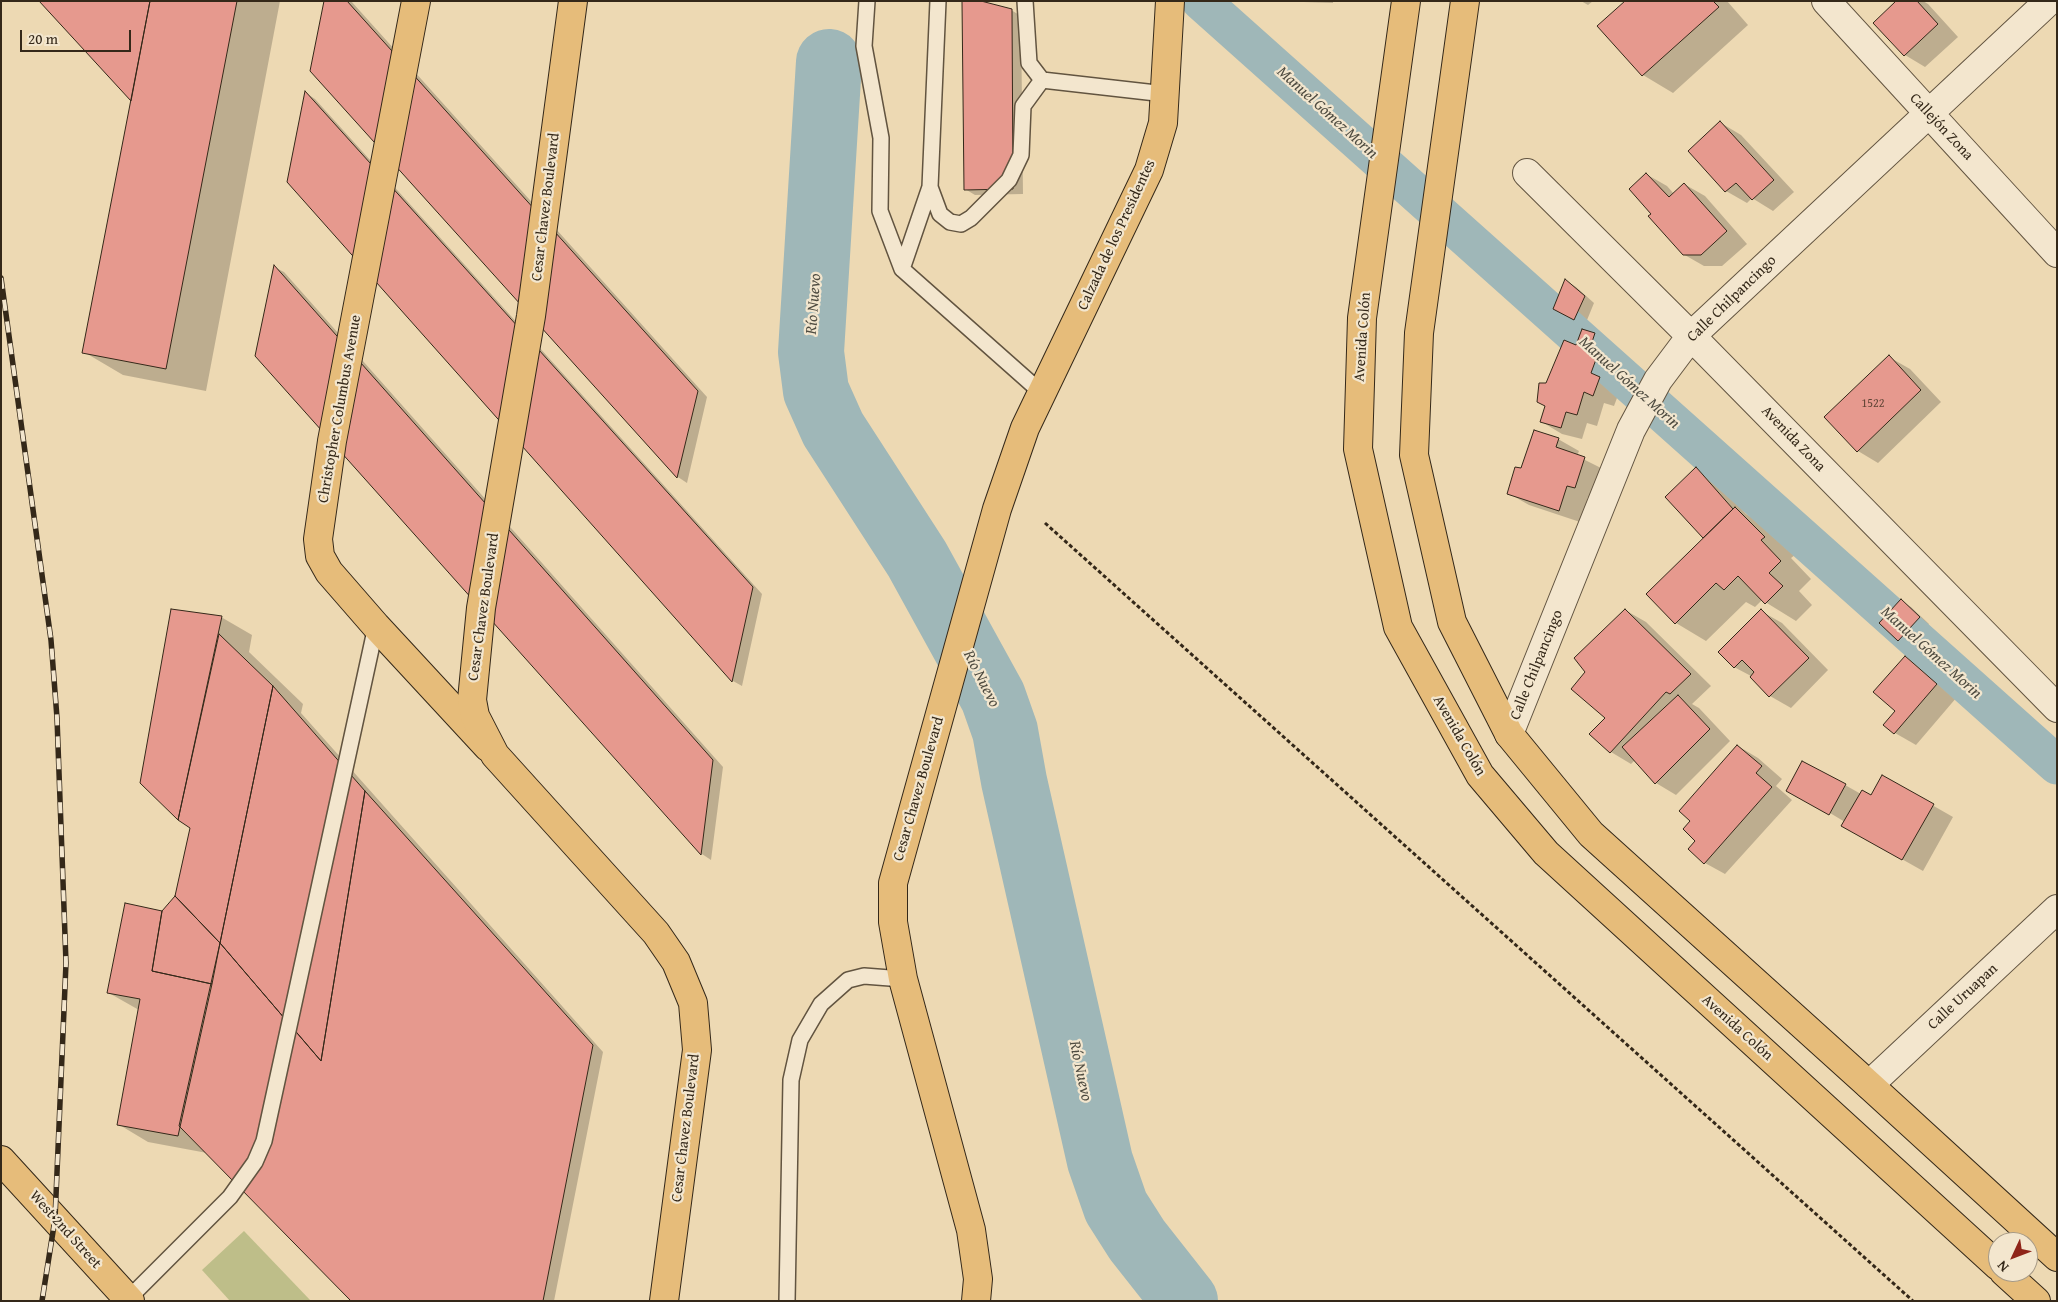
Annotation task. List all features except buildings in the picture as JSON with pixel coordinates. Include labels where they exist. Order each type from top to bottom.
[{"type":"main road","name":"Christopher Columbus Avenue","points":[[416,1],[332,441],[318,539],[320,556],[329,572],[495,755]]},
{"type":"main road","name":"Calzada de los Presidentes","points":[[1026,428],[1149,170],[1163,123],[1170,1]]},
{"type":"main road","name":"Avenida Colón","points":[[1406,1],[1362,318],[1358,449],[1398,627],[1480,775],[1546,853],[1988,1257]]},
{"type":"main road","points":[[1465,1],[1419,333],[1414,455],[1452,622],[1509,734],[1591,834],[2057,1257]]},
{"type":"main road","name":"Cesar Chavez Boulevard","points":[[571,10],[531,316],[481,608],[472,700],[475,716],[495,755],[656,933],[676,962],[693,1003],[697,1050],[664,1301]]},
{"type":"main road","name":"Cesar Chavez Boulevard","points":[[976,1301],[978,1279],[971,1230],[903,979],[893,922],[893,883],[997,508],[1026,428]]},
{"type":"main road","name":"West 2nd Street","points":[[1,1160],[129,1300]]},
{"type":"main road","points":[[2015,1282],[2036,1301]]},
{"type":"street","name":"Callejón Zona","points":[[1826,1],[2057,253]]},
{"type":"street","name":"Calle Chilpancingo","points":[[1509,734],[1631,430],[1658,380],[1691,336],[2049,1]]},
{"type":"street","name":"Avenida Zona","points":[[1527,173],[1691,336],[2057,708]]},
{"type":"street","name":"Calle Uruapan","points":[[1869,1085],[2057,909]]},
{"type":"lane","points":[[867,1],[864,46],[881,138],[880,211],[902,269],[1043,394]]},
{"type":"lane","points":[[902,269],[930,187],[938,1]]},
{"type":"lane","points":[[1025,1],[1029,64],[1042,80],[1165,94]]},
{"type":"lane","points":[[930,187],[940,214],[950,222],[961,224],[971,218],[1009,180],[1021,155],[1023,106],[1042,80]]},
{"type":"lane","points":[[129,1300],[230,1197],[255,1162],[264,1141],[376,626]]},
{"type":"lane","points":[[787,1301],[791,1080],[800,1040],[821,1004],[848,980],[864,976],[903,979]]},
{"type":"path","points":[[1045,523],[1913,1301]]},
{"type":"green space","points":[[244,1231],[311,1301],[230,1301],[202,1270]]},
{"type":"waterway","name":"Manuel Gómez Morin","points":[[1201,1],[2057,765]]},
{"type":"waterway","name":"Río Nuevo","points":[[829,62],[811,352],[816,391],[833,429],[917,559],[993,697],[1005,731],[1014,781],[1100,1161],[1116,1207],[1137,1240],[1185,1301]]},
{"type":"railway","points":[[1,278],[51,640],[57,718],[66,963],[55,1219],[42,1301]]}]
